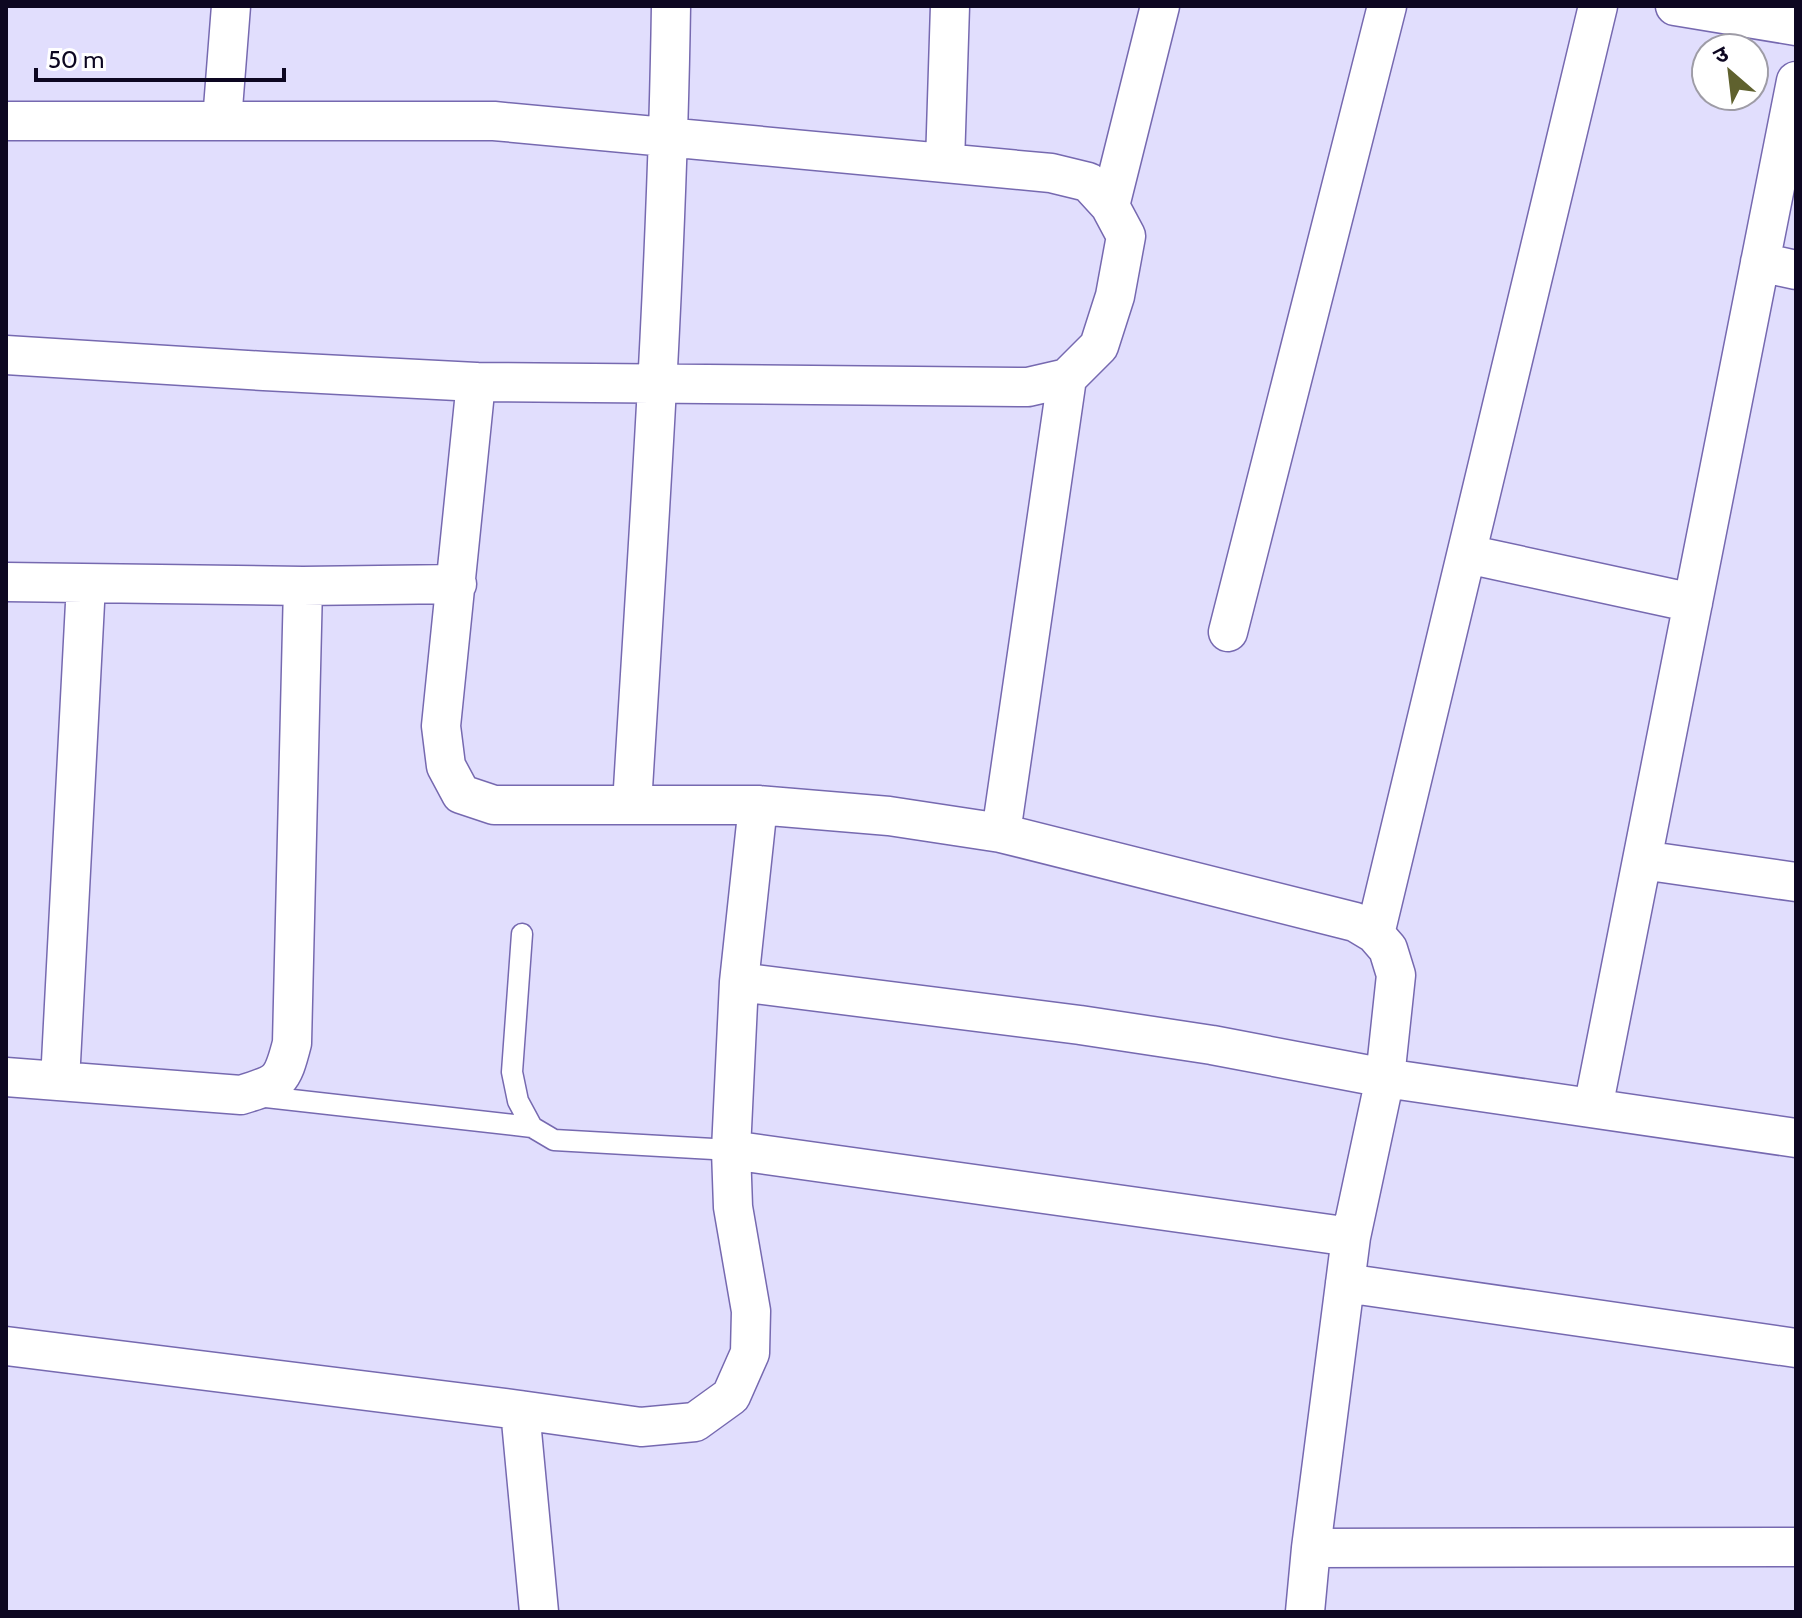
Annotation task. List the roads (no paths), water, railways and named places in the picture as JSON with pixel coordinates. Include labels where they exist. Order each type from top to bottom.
[{"type":"street","points":[[222,121],[231,6]]},
{"type":"street","points":[[632,805],[657,383],[669,137],[671,6]]},
{"type":"street","points":[[945,163],[950,6]]},
{"type":"street","points":[[1110,206],[1160,6]]},
{"type":"street","points":[[1228,632],[1387,6]]},
{"type":"street","points":[[1375,934],[1598,6]]},
{"type":"street","points":[[1675,6],[1796,26]]},
{"type":"street","points":[[1593,1108],[1693,603],[1778,266],[1796,81]]},
{"type":"street","points":[[6,121],[494,121],[1051,173],[1088,182],[1110,206],[1126,236],[1115,296],[1099,346],[1067,378],[1028,387],[476,382],[6,355]]},
{"type":"street","points":[[1001,833],[1067,378]]},
{"type":"street","points":[[476,382],[441,726],[446,766],[461,794],[494,805],[758,805],[889,816],[1001,833],[1355,922],[1375,934],[1388,949],[1396,975],[1385,1078],[1351,1237],[1305,1612]]},
{"type":"street","points":[[1467,554],[1693,603]]},
{"type":"street","points":[[6,582],[303,586],[457,584]]},
{"type":"street","points":[[60,1081],[86,584]]},
{"type":"street","points":[[6,1077],[241,1095],[270,1086],[285,1071],[292,1043],[303,586]]},
{"type":"street","points":[[6,1346],[641,1427],[695,1422],[731,1396],[750,1353],[751,1311],[733,1207],[731,1150],[739,982],[758,805]]},
{"type":"street","points":[[1642,860],[1796,882]]},
{"type":"street","points":[[739,982],[1080,1025],[1212,1045],[1385,1078],[1796,1138]]},
{"type":"street","points":[[731,1150],[1351,1237]]},
{"type":"street","points":[[1345,1283],[1796,1348]]},
{"type":"street","points":[[520,1410],[539,1612]]},
{"type":"street","points":[[1311,1548],[1796,1547]]},
{"type":"lane","points":[[522,934],[512,1072],[518,1101],[532,1127]]},
{"type":"lane","points":[[241,1095],[532,1127],[554,1140],[731,1150]]}]
